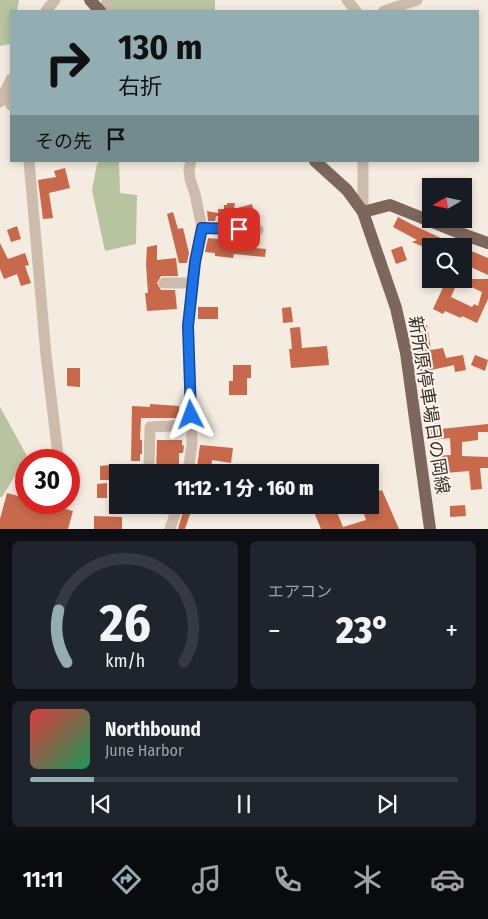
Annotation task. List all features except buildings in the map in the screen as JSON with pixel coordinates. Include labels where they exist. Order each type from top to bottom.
[{"type":"main road","points":[[90,0],[99,10]]},
{"type":"main road","name":"新所原停車場日の岡線","points":[[315,162],[347,190],[363,212],[396,308],[406,353],[430,529]]},
{"type":"main road","points":[[363,212],[390,205],[457,232],[488,242]]},
{"type":"street","points":[[47,10],[55,0]]},
{"type":"street","points":[[387,10],[417,0]]},
{"type":"street","points":[[0,102],[10,81]]},
{"type":"street","points":[[6,90],[10,102]]},
{"type":"street","points":[[30,162],[46,354],[57,449]]},
{"type":"street","points":[[189,464],[192,444],[188,326],[202,228],[190,179],[191,162]]},
{"type":"street","points":[[363,162],[363,212]]},
{"type":"street","points":[[202,228],[258,230]]},
{"type":"street","points":[[164,283],[193,283]]},
{"type":"street","points":[[149,464],[150,427],[191,425]]},
{"type":"street","points":[[170,529],[175,514]]},
{"type":"green space","points":[[0,0],[19,0],[17,10],[10,10],[10,44],[0,46]]},
{"type":"green space","points":[[110,0],[215,0],[215,10],[111,9]]},
{"type":"green space","points":[[99,162],[119,162],[120,193],[137,195],[136,244],[105,251],[92,190]]},
{"type":"green space","points":[[0,407],[23,449],[15,449],[15,476],[2,497],[0,497]]},
{"type":"route","points":[[191,415],[188,326],[195,262],[202,228],[239,229]]}]
